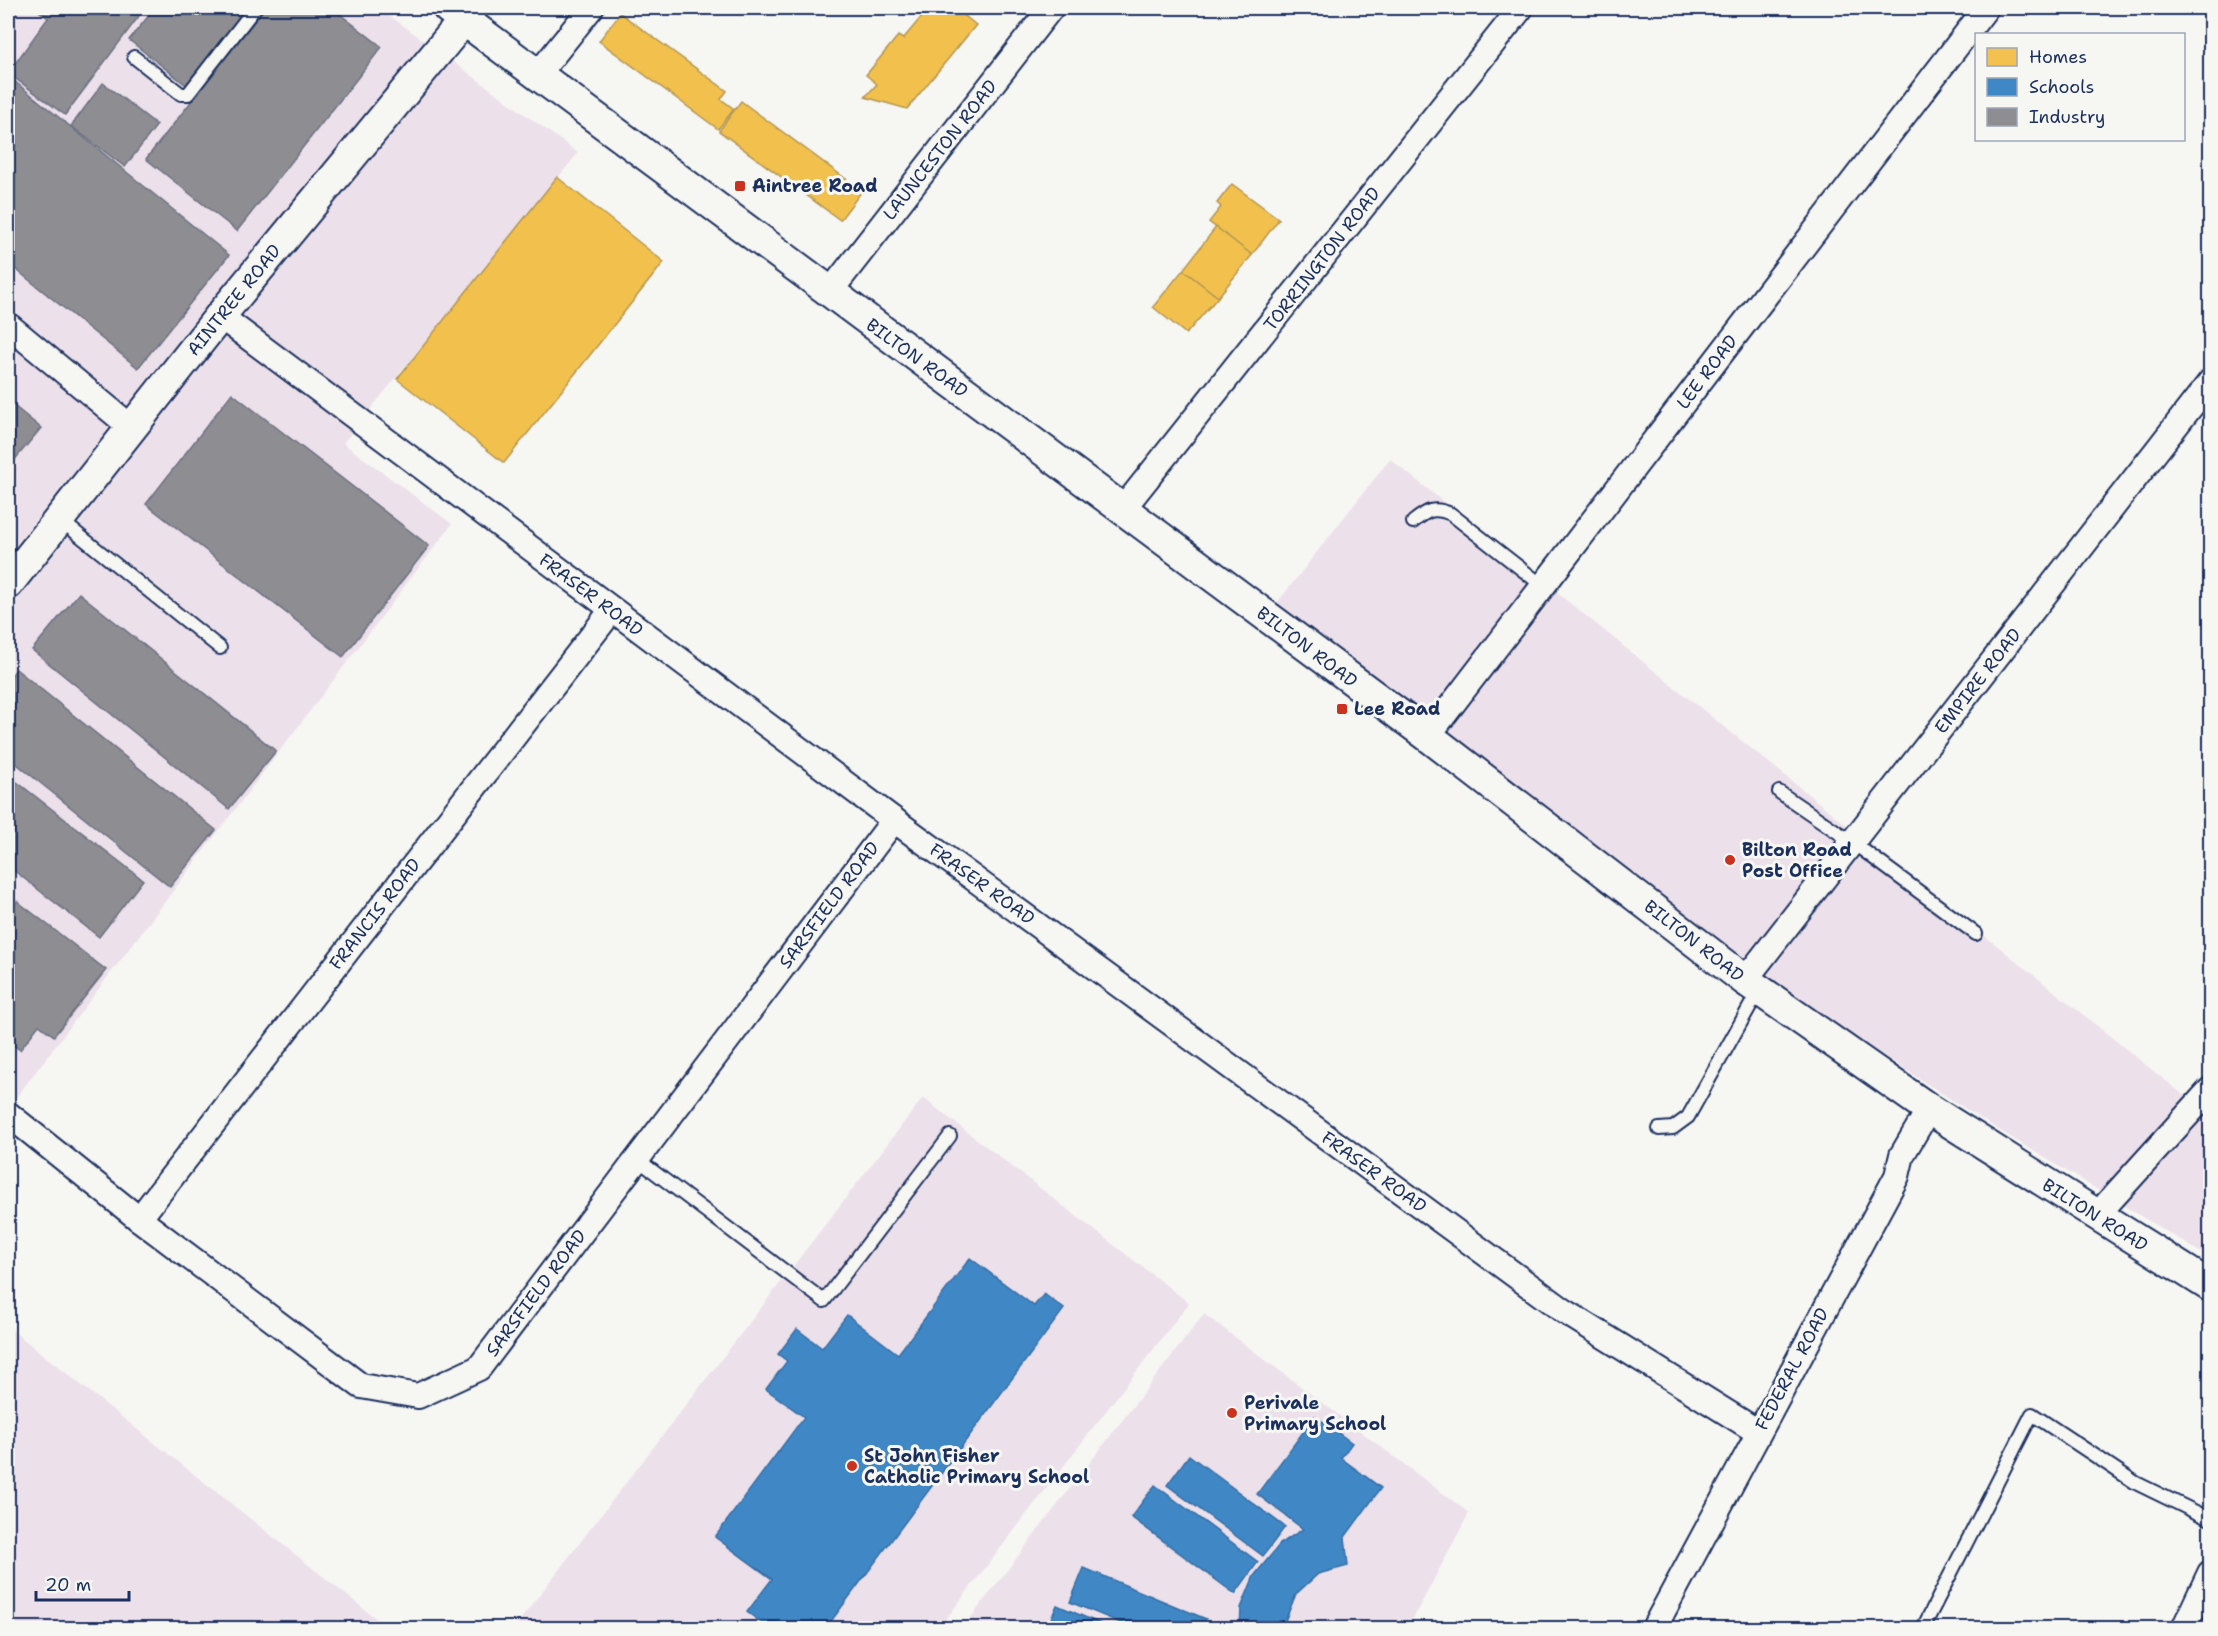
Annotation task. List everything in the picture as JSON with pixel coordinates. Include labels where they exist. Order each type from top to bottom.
[{"type":"street","points":[[538,73],[591,8]]},
{"type":"street","name":"LAUNCESTON ROAD","points":[[829,293],[1051,8]]},
{"type":"street","name":"TORRINGTON ROAD","points":[[1122,510],[1521,8]]},
{"type":"street","name":"LEE ROAD","points":[[1428,736],[1986,8]]},
{"type":"street","name":"BILTON ROAD","points":[[456,14],[1428,736],[1752,985],[1929,1109],[2096,1216],[2211,1286]]},
{"type":"street","name":"AINTREE ROAD","points":[[8,584],[456,14]]},
{"type":"street","name":"FRASER ROAD","points":[[220,316],[894,820],[1564,1311],[1758,1432]]},
{"type":"street","points":[[8,325],[132,428]]},
{"type":"street","name":"EMPIRE ROAD","points":[[1752,985],[1852,842],[2211,382]]},
{"type":"street","name":"FRANCIS ROAD","points":[[139,1219],[612,610]]},
{"type":"street","name":"SARSFIELD ROAD","points":[[8,1114],[139,1219],[361,1386],[418,1396],[479,1368],[894,820]]},
{"type":"street","points":[[2096,1216],[2211,1090]]},
{"type":"street","name":"FEDERAL ROAD","points":[[1654,1629],[1897,1176],[1902,1155],[1929,1109]]},
{"type":"street","points":[[2184,1629],[2211,1573]]},
{"type":"lane","points":[[134,57],[181,94],[188,94],[255,8]]},
{"type":"lane","points":[[1413,522],[1429,509],[1438,509],[1451,514],[1543,586]]},
{"type":"lane","points":[[59,519],[220,648]]},
{"type":"lane","points":[[1779,792],[1852,842],[1976,934]]},
{"type":"lane","points":[[1659,1129],[1673,1128],[1688,1117],[1752,985]]},
{"type":"lane","points":[[637,1159],[824,1300],[950,1136]]},
{"type":"lane","points":[[1923,1629],[2032,1414],[2136,1483],[2211,1519]]},
{"type":"shaded area","points":[[8,8],[379,8],[578,153],[343,443],[452,524],[8,1108]]},
{"type":"shaded area","points":[[1390,459],[2197,1106],[2210,1114],[2210,1258],[1986,1122],[1738,961],[1270,612]]},
{"type":"shaded area","name":"St John Fisher Catholic Primary School","points":[[923,1098],[1189,1303],[939,1628],[514,1628]]},
{"type":"shaded area","name":"Perivale Primary School","points":[[1204,1314],[1469,1513],[1408,1628],[963,1628]]},
{"type":"shaded area","points":[[8,1327],[388,1628],[8,1628]]},
{"type":"building: Homes","points":[[929,8],[955,8],[976,25],[907,109],[865,97],[877,84],[866,75],[898,36],[903,39]]},
{"type":"building: Homes","points":[[620,13],[727,91],[721,99],[734,109],[718,129],[599,41]]},
{"type":"building: Homes","points":[[741,101],[862,191],[840,220],[719,131]]},
{"type":"building: Homes","points":[[557,177],[664,262],[504,463],[397,379]]},
{"type":"building: Homes","points":[[1232,184],[1279,219],[1252,255],[1209,222],[1221,207],[1217,203]]},
{"type":"building: Homes","points":[[1216,227],[1252,255],[1218,297],[1183,270]]},
{"type":"building: Homes","points":[[1183,270],[1218,297],[1186,334],[1153,307]]},
{"type":"building: Schools","points":[[970,1258],[1034,1306],[1044,1294],[1064,1309],[826,1628],[769,1628],[747,1612],[772,1579],[715,1537],[804,1417],[766,1389],[787,1361],[778,1354],[797,1329],[822,1348],[847,1315],[898,1354]]},
{"type":"building: Schools","points":[[1315,1416],[1352,1443],[1341,1458],[1381,1488],[1345,1537],[1348,1566],[1318,1574],[1296,1594],[1285,1621],[1285,1628],[1240,1628],[1241,1608],[1254,1576],[1280,1544],[1303,1529],[1257,1494]]},
{"type":"building: Schools","points":[[1189,1455],[1285,1527],[1263,1556],[1167,1485]]},
{"type":"building: Schools","points":[[1155,1485],[1258,1562],[1235,1594],[1131,1517]]},
{"type":"building: Schools","points":[[1084,1568],[1206,1619],[1202,1628],[1133,1628],[1070,1602]]},
{"type":"building: Schools","points":[[1057,1605],[1110,1628],[1047,1628]]},
{"type":"building: Industry","points":[[35,8],[145,8],[65,115],[8,73],[48,18]]},
{"type":"building: Industry","points":[[155,8],[246,8],[186,85],[129,40]]},
{"type":"building: Industry","points":[[265,8],[332,8],[382,47],[237,231],[146,159]]},
{"type":"building: Industry","points":[[8,76],[229,255],[138,368],[8,263]]},
{"type":"building: Industry","points":[[103,83],[157,125],[125,167],[71,126]]},
{"type":"building: Industry","points":[[232,393],[429,546],[343,657],[146,504]]},
{"type":"building: Industry","points":[[8,401],[41,428],[8,468]]},
{"type":"building: Industry","points":[[79,593],[276,751],[229,809],[32,650]]},
{"type":"building: Industry","points":[[16,669],[216,830],[170,887],[8,757],[8,680]]},
{"type":"building: Industry","points":[[8,775],[143,880],[99,937],[8,866]]},
{"type":"building: Industry","points":[[17,901],[106,970],[54,1036],[39,1025],[20,1050],[8,1041],[8,913]]},
{"type":"place","name":"Aintree Road","points":[[740,186]]},
{"type":"place","name":"Lee Road","points":[[1342,709]]},
{"type":"place","name":"Bilton Road Post Office","points":[[1730,860]]},
{"type":"place","name":"Perivale Primary School","points":[[1232,1413]]},
{"type":"place","name":"St John Fisher Catholic Primary School","points":[[852,1466]]}]
